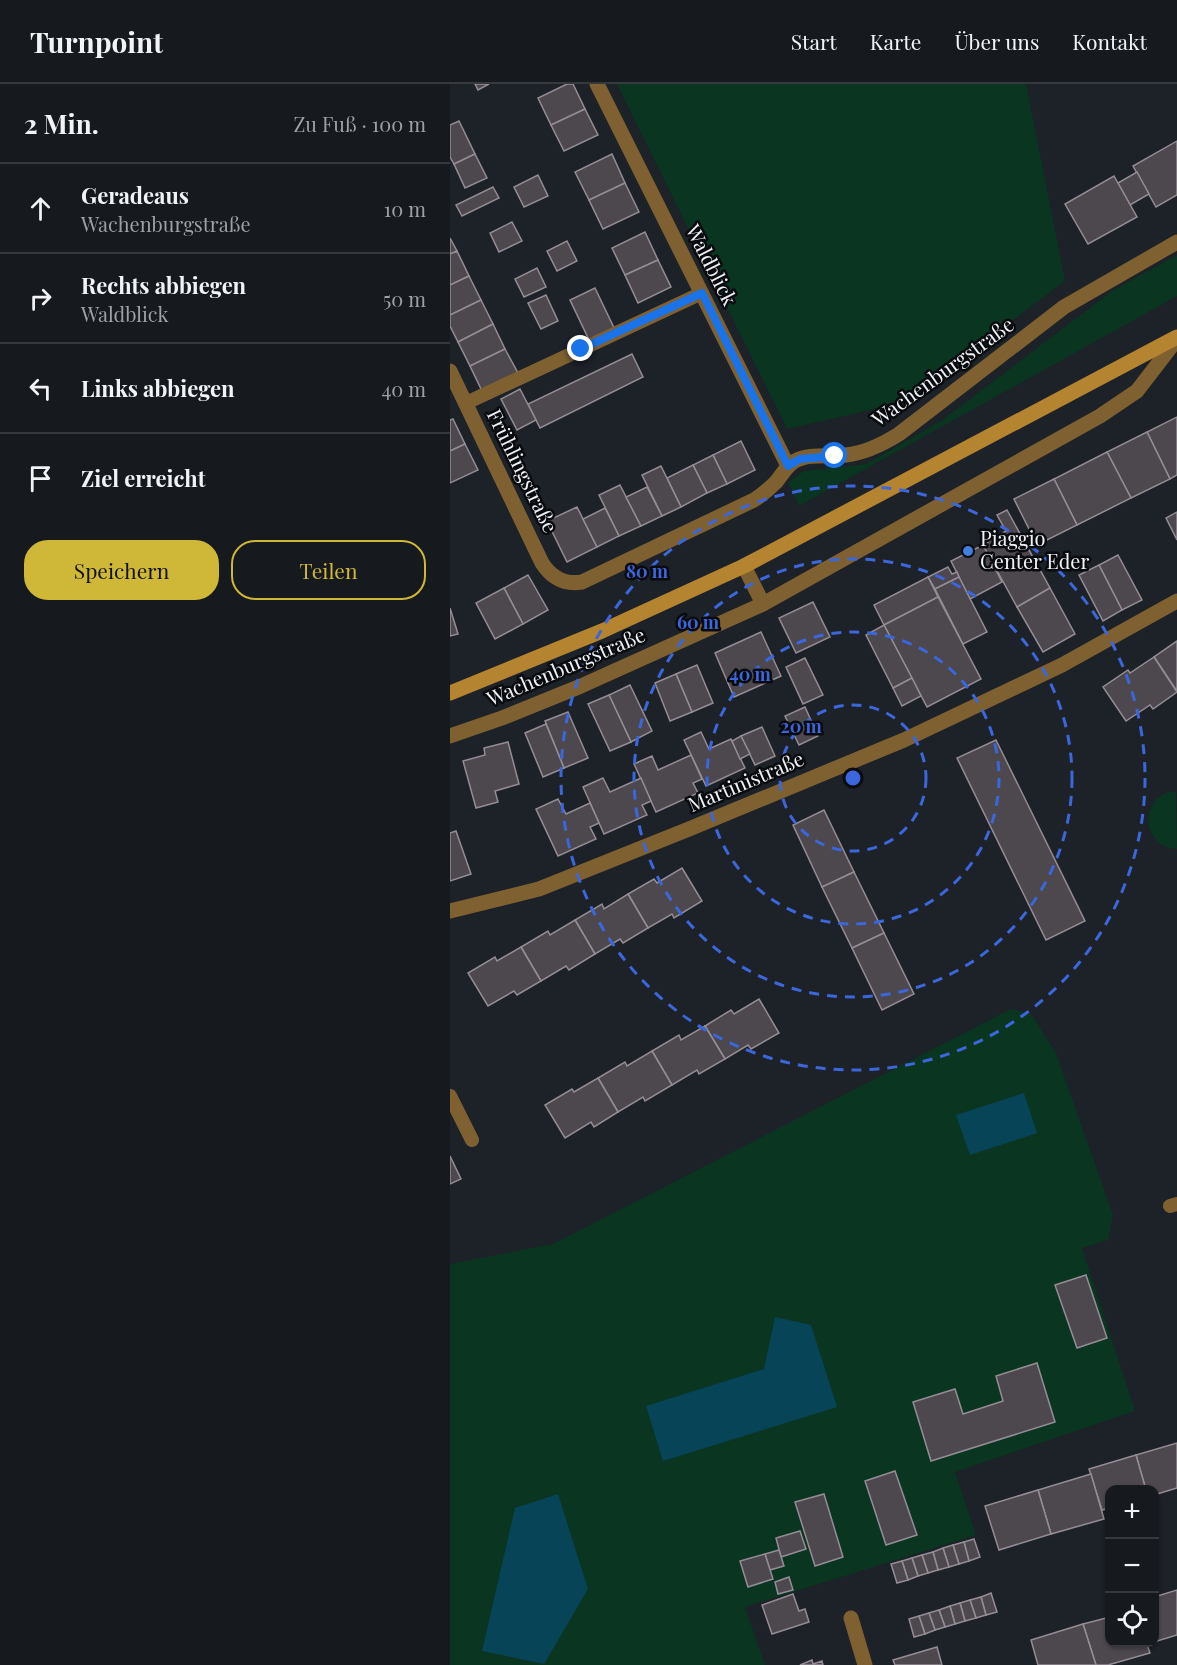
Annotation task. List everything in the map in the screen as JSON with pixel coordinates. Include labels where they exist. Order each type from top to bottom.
[{"type":"main road","name":"Wachenburgstraße","points":[[450,693],[602,632],[744,566],[1177,338]]},
{"type":"street","name":"Waldblick","points":[[597,84],[788,466]]},
{"type":"street","name":"Wachenburgstraße","points":[[788,466],[800,459],[858,453],[886,442],[1064,308],[1177,242]]},
{"type":"street","name":"Wachenburgstraße","points":[[450,736],[581,686],[763,604],[1100,416],[1137,391],[1177,338]]},
{"type":"street","name":"Frühlingstraße","points":[[450,371],[542,563],[554,576],[565,582],[587,581],[754,500],[777,480],[788,466]]},
{"type":"street","points":[[744,566],[763,604]]},
{"type":"street","name":"Martinistraße","points":[[450,911],[538,889],[904,740],[1062,665],[1177,601]]},
{"type":"street","points":[[851,1618],[865,1665]]},
{"type":"lane","points":[[466,403],[702,293]]},
{"type":"lane","points":[[450,1096],[471,1140]]},
{"type":"green space","points":[[617,84],[1026,84],[1065,281],[905,402],[787,429]]},
{"type":"green space","points":[[1177,255],[1177,296],[799,506],[788,482],[804,471],[866,464],[941,421],[1112,291]]},
{"type":"green space","points":[[1168,792],[1176,792],[1177,849],[1162,845],[1156,840],[1149,827],[1148,819],[1153,804]]},
{"type":"green space","points":[[1011,1009],[1031,1014],[1056,1053],[1113,1215],[1108,1240],[1082,1248],[1135,1411],[955,1472],[976,1535],[745,1607],[765,1665],[450,1665],[450,1264],[553,1244]]},
{"type":"water","points":[[1024,1093],[1037,1133],[970,1155],[956,1115]]},
{"type":"water","points":[[775,1317],[811,1325],[837,1407],[663,1461],[646,1406],[764,1369]]},
{"type":"water","points":[[558,1494],[588,1589],[544,1664],[482,1651],[515,1508]]},
{"type":"building","points":[[475,84],[489,84],[478,90]]},
{"type":"building","points":[[567,84],[573,84],[585,109],[551,125],[538,98]]},
{"type":"building","points":[[585,109],[598,135],[564,151],[551,125]]},
{"type":"building","points":[[459,121],[475,154],[454,164],[450,157],[450,125]]},
{"type":"building","points":[[1177,141],[1177,195],[1156,207],[1133,166]]},
{"type":"building","points":[[475,154],[487,178],[465,188],[454,164]]},
{"type":"building","points":[[612,154],[625,183],[589,200],[575,172]]},
{"type":"building","points":[[1137,172],[1149,194],[1130,205],[1118,183]]},
{"type":"building","points":[[538,175],[548,196],[524,207],[514,187]]},
{"type":"building","points":[[1114,176],[1137,217],[1088,244],[1065,204]]},
{"type":"building","points":[[625,183],[639,212],[603,229],[589,200]]},
{"type":"building","points":[[493,187],[499,198],[462,216],[456,205]]},
{"type":"building","points":[[512,222],[522,241],[499,252],[490,233]]},
{"type":"building","points":[[645,232],[658,260],[625,275],[612,248]]},
{"type":"building","points":[[450,238],[457,251],[450,254]]},
{"type":"building","points":[[567,241],[577,261],[557,271],[547,251]]},
{"type":"building","points":[[457,251],[469,276],[450,285],[450,254]]},
{"type":"building","points":[[658,260],[671,287],[638,303],[625,275]]},
{"type":"building","points":[[537,268],[546,287],[524,297],[515,279]]},
{"type":"building","points":[[469,276],[481,300],[450,315],[450,285]]},
{"type":"building","points":[[595,288],[615,330],[590,342],[570,300]]},
{"type":"building","points":[[546,295],[558,321],[541,329],[528,303]]},
{"type":"building","points":[[481,300],[493,324],[458,342],[450,326],[450,315]]},
{"type":"building","points":[[493,324],[505,349],[470,366],[458,342]]},
{"type":"building","points":[[505,349],[518,373],[482,391],[470,366]]},
{"type":"building","points":[[632,354],[643,377],[540,428],[528,404]]},
{"type":"building","points":[[520,389],[536,420],[517,430],[501,399]]},
{"type":"building","points":[[1177,417],[1177,475],[1170,479],[1147,432]]},
{"type":"building","points":[[453,419],[465,444],[450,451],[450,420]]},
{"type":"building","points":[[1147,432],[1170,479],[1131,498],[1107,452]]},
{"type":"building","points":[[741,441],[755,470],[727,484],[713,455]]},
{"type":"building","points":[[465,444],[478,470],[450,483],[450,451]]},
{"type":"building","points":[[1107,452],[1131,498],[1077,525],[1054,479]]},
{"type":"building","points":[[713,455],[727,484],[707,493],[693,465]]},
{"type":"building","points":[[693,465],[707,493],[681,507],[667,478]]},
{"type":"building","points":[[661,466],[681,507],[662,516],[642,475]]},
{"type":"building","points":[[1054,479],[1077,525],[1037,545],[1014,499]]},
{"type":"building","points":[[620,485],[641,526],[619,536],[599,495]]},
{"type":"building","points":[[647,487],[662,516],[641,526],[626,497]]},
{"type":"building","points":[[577,507],[597,547],[567,562],[547,521]]},
{"type":"building","points":[[605,508],[619,536],[597,547],[583,519]]},
{"type":"building","points":[[1007,510],[1050,588],[1017,607],[983,545],[1006,531],[997,515]]},
{"type":"building","points":[[1177,512],[1177,540],[1166,518]]},
{"type":"building","points":[[983,545],[1002,582],[970,599],[951,561]]},
{"type":"building","points":[[1118,555],[1142,600],[1122,610],[1099,565]]},
{"type":"building","points":[[1099,565],[1122,610],[1103,621],[1079,575]]},
{"type":"building","points":[[948,567],[952,574],[957,572],[959,577],[935,589],[928,577]]},
{"type":"building","points":[[528,575],[548,610],[523,624],[504,588]]},
{"type":"building","points":[[928,577],[938,597],[884,625],[874,605]]},
{"type":"building","points":[[959,577],[987,632],[963,644],[935,589]]},
{"type":"building","points":[[504,588],[523,624],[495,639],[476,603]]},
{"type":"building","points":[[1050,588],[1075,634],[1043,652],[1017,607]]},
{"type":"building","points":[[938,597],[981,679],[927,707],[884,625]]},
{"type":"building","points":[[813,602],[830,637],[796,653],[779,618]]},
{"type":"building","points":[[450,608],[458,634],[450,636]]},
{"type":"building","points":[[884,625],[912,678],[893,688],[866,635]]},
{"type":"building","points":[[761,632],[781,676],[734,697],[715,653]]},
{"type":"building","points":[[1177,641],[1177,691],[1154,657]]},
{"type":"building","points":[[1154,657],[1177,692],[1153,709],[1150,705],[1126,721],[1103,687],[1128,670],[1130,673]]},
{"type":"building","points":[[805,658],[823,695],[803,704],[786,667]]},
{"type":"building","points":[[697,665],[713,703],[692,712],[676,674]]},
{"type":"building","points":[[676,674],[692,712],[670,721],[655,683]]},
{"type":"building","points":[[912,678],[921,696],[902,706],[893,688]]},
{"type":"building","points":[[630,685],[652,731],[631,742],[609,695]]},
{"type":"building","points":[[609,695],[631,742],[610,751],[588,704]]},
{"type":"building","points":[[805,707],[818,736],[799,745],[785,716]]},
{"type":"building","points":[[568,712],[588,758],[564,768],[545,721]]},
{"type":"building","points":[[546,724],[564,768],[543,777],[525,733]]},
{"type":"building","points":[[762,727],[775,756],[755,765],[741,736]]},
{"type":"building","points":[[701,732],[709,749],[731,739],[745,768],[706,786],[684,740]]},
{"type":"building","points":[[741,736],[750,754],[740,759],[732,741]]},
{"type":"building","points":[[996,740],[1085,921],[1046,940],[957,758]]},
{"type":"building","points":[[508,742],[519,784],[495,791],[498,802],[476,808],[463,761],[485,755],[484,748]]},
{"type":"building","points":[[691,755],[702,779],[693,783],[698,793],[656,812],[634,764],[652,756],[658,770]]},
{"type":"building","points":[[603,778],[610,792],[641,778],[651,801],[642,805],[647,815],[604,834],[583,787]]},
{"type":"building","points":[[558,799],[566,814],[590,803],[599,823],[590,827],[596,839],[558,856],[536,809]]},
{"type":"building","points":[[824,810],[854,872],[822,887],[793,825]]},
{"type":"building","points":[[456,831],[471,874],[450,881],[450,833]]},
{"type":"building","points":[[682,868],[702,901],[674,918],[672,914],[648,928],[628,894],[654,879],[657,883]]},
{"type":"building","points":[[854,872],[884,933],[852,948],[822,887]]},
{"type":"building","points":[[628,894],[648,928],[623,943],[620,939],[595,954],[575,920],[602,904],[604,909]]},
{"type":"building","points":[[575,920],[595,954],[569,970],[566,966],[541,981],[521,947],[548,931],[550,935]]},
{"type":"building","points":[[884,933],[914,994],[882,1010],[852,948]]},
{"type":"building","points":[[521,947],[541,981],[517,995],[514,991],[488,1006],[468,973],[495,957],[497,961]]},
{"type":"building","points":[[759,999],[779,1033],[751,1049],[748,1045],[725,1059],[705,1026],[731,1010],[734,1014]]},
{"type":"building","points":[[705,1026],[725,1059],[699,1074],[697,1070],[672,1085],[652,1051],[679,1035],[681,1040]]},
{"type":"building","points":[[652,1051],[672,1085],[645,1101],[643,1097],[618,1112],[598,1078],[625,1062],[627,1066]]},
{"type":"building","points":[[598,1078],[618,1112],[594,1127],[591,1122],[565,1138],[545,1105],[572,1089],[574,1092]]},
{"type":"building","points":[[450,1156],[461,1179],[450,1184]]},
{"type":"building","points":[[1086,1275],[1107,1338],[1077,1348],[1055,1285]]},
{"type":"building","points":[[1037,1363],[1055,1422],[931,1461],[913,1402],[955,1389],[963,1414],[1003,1401],[996,1376]]},
{"type":"building","points":[[1177,1443],[1177,1488],[1159,1493],[1159,1485],[1145,1485],[1136,1455]]},
{"type":"building","points":[[1136,1455],[1145,1485],[1105,1485],[1105,1509],[1102,1510],[1089,1469]]},
{"type":"building","points":[[895,1471],[917,1535],[886,1545],[865,1481]]},
{"type":"building","points":[[1091,1474],[1104,1519],[1051,1534],[1038,1490]]},
{"type":"building","points":[[1038,1490],[1051,1534],[999,1550],[985,1506]]},
{"type":"building","points":[[824,1494],[843,1557],[815,1566],[795,1502]]},
{"type":"building","points":[[800,1531],[806,1549],[781,1557],[776,1538]]},
{"type":"building","points":[[974,1539],[980,1557],[969,1561],[964,1542]]},
{"type":"building","points":[[964,1542],[969,1561],[959,1564],[953,1545]]},
{"type":"building","points":[[953,1545],[959,1564],[949,1567],[943,1548]]},
{"type":"building","points":[[943,1548],[949,1567],[938,1570],[933,1552]]},
{"type":"building","points":[[779,1550],[784,1566],[770,1570],[765,1554]]},
{"type":"building","points":[[933,1552],[938,1570],[928,1573],[922,1555]]},
{"type":"building","points":[[765,1554],[773,1579],[748,1587],[740,1561]]},
{"type":"building","points":[[922,1555],[928,1573],[918,1576],[912,1558]]},
{"type":"building","points":[[912,1558],[918,1576],[908,1580],[902,1561]]},
{"type":"building","points":[[902,1561],[908,1580],[897,1583],[891,1564]]},
{"type":"building","points":[[789,1577],[793,1590],[778,1594],[775,1582]]},
{"type":"building","points":[[1177,1590],[1177,1635],[1159,1640],[1159,1595]]},
{"type":"building","points":[[991,1593],[997,1612],[986,1615],[981,1597]]},
{"type":"building","points":[[793,1594],[799,1611],[805,1609],[809,1622],[772,1634],[762,1605]]},
{"type":"building","points":[[981,1597],[986,1615],[976,1618],[970,1600]]},
{"type":"building","points":[[970,1600],[976,1618],[965,1621],[960,1603]]},
{"type":"building","points":[[960,1603],[965,1621],[955,1624],[950,1606]]},
{"type":"building","points":[[950,1606],[955,1624],[945,1627],[939,1610]]},
{"type":"building","points":[[939,1610],[945,1627],[935,1630],[929,1613]]},
{"type":"building","points":[[929,1613],[935,1630],[925,1634],[919,1616]]},
{"type":"building","points":[[919,1616],[925,1634],[914,1637],[909,1619]]},
{"type":"building","points":[[1105,1618],[1105,1647],[1148,1647],[1150,1653],[1108,1665],[1096,1665],[1083,1624]]},
{"type":"building","points":[[1083,1624],[1096,1665],[1038,1665],[1031,1640]]},
{"type":"building","points":[[937,1647],[942,1665],[895,1665],[893,1660]]},
{"type":"building","points":[[812,1660],[813,1664],[822,1661],[823,1665],[800,1665]]},
{"type":"place","name":"Piaggio Center Eder","points":[[968,551]]},
{"type":"route","points":[[581,349],[702,293],[788,466],[800,459],[835,456]]}]
